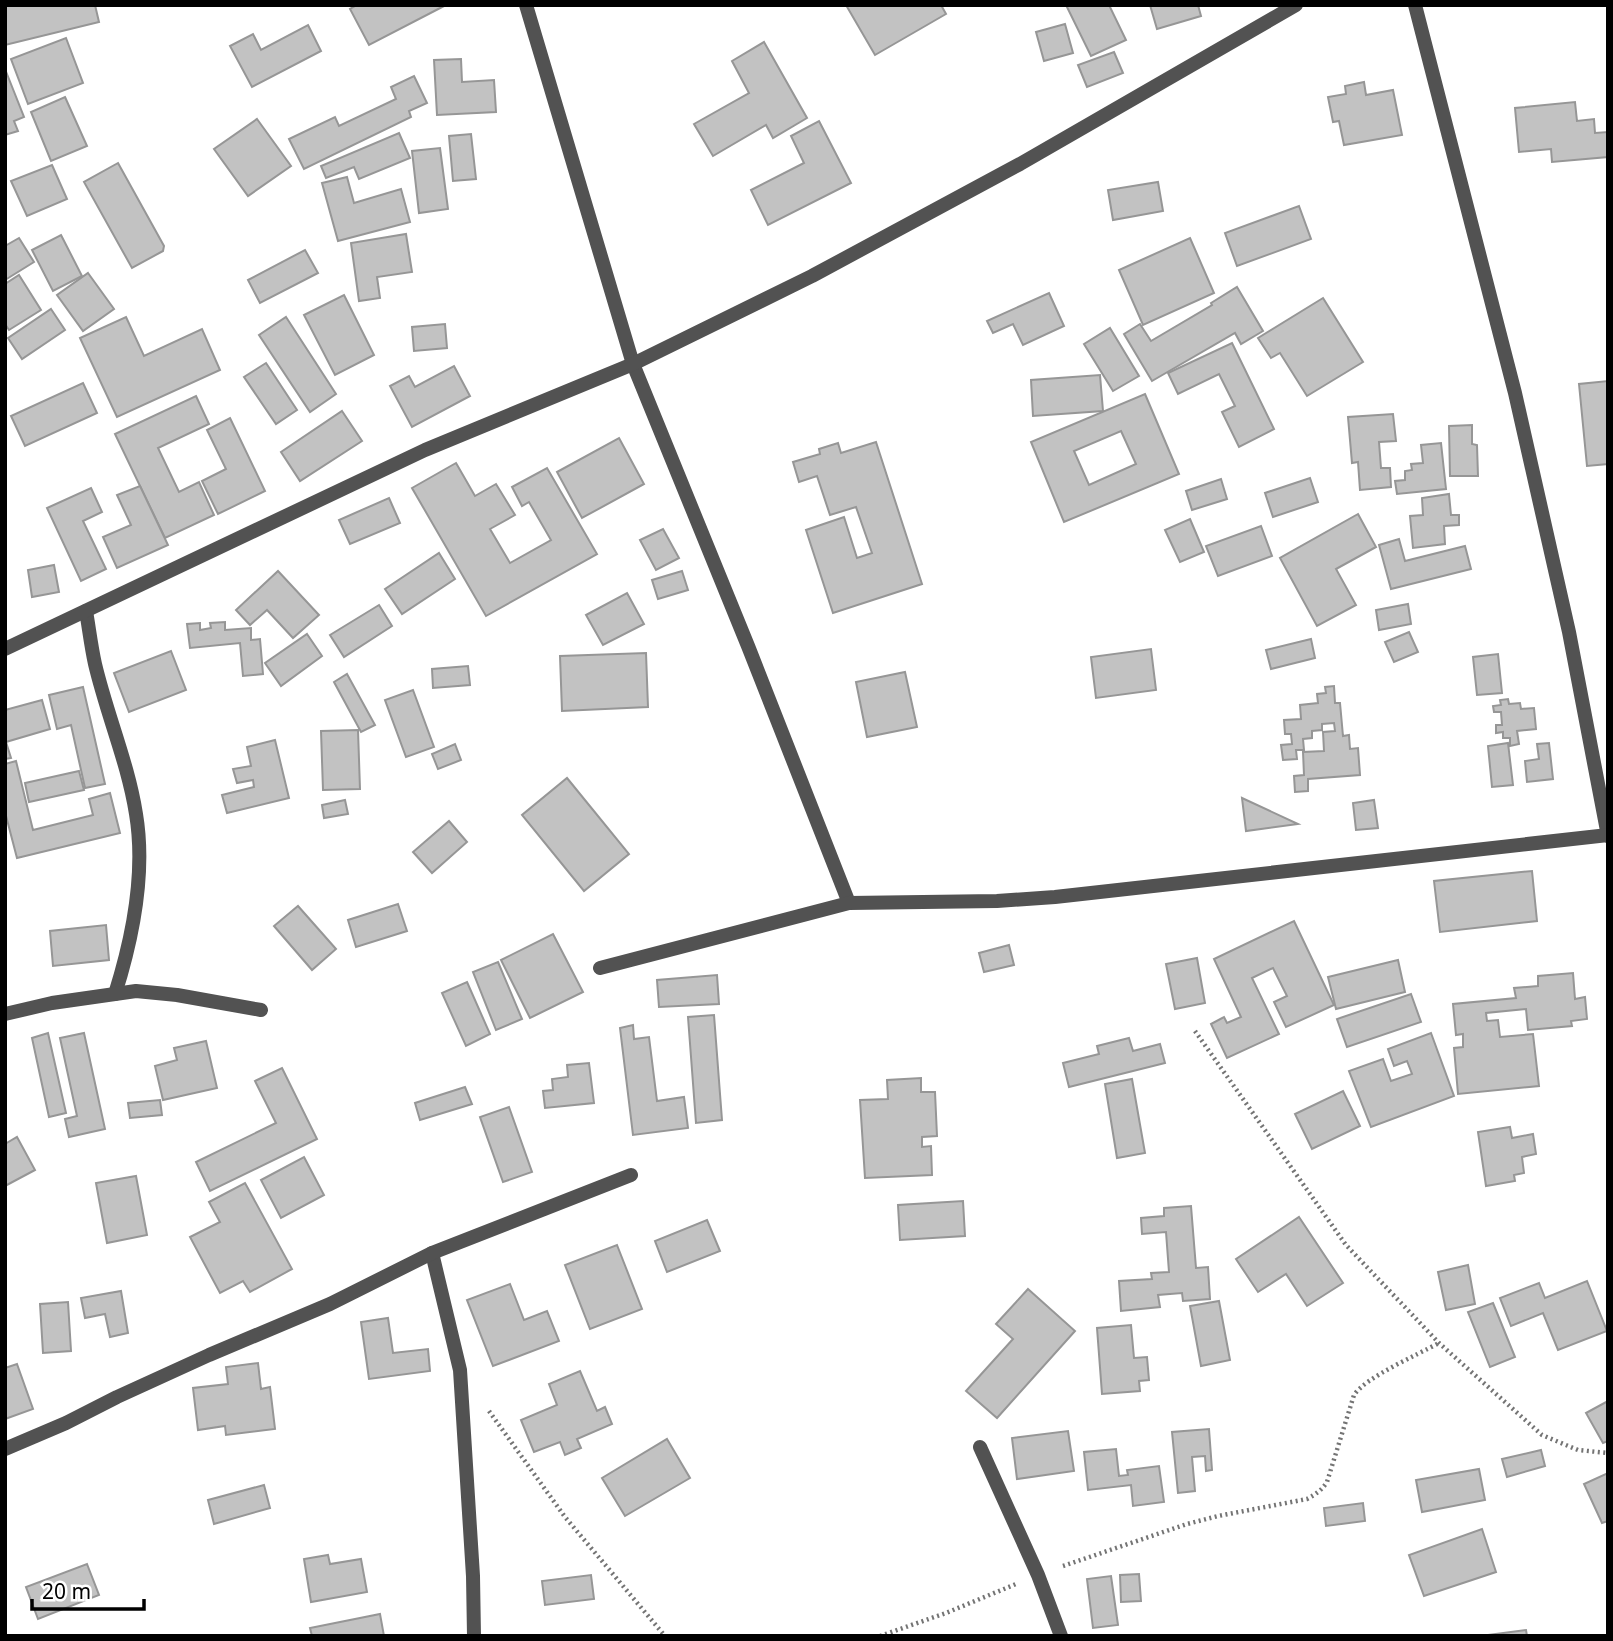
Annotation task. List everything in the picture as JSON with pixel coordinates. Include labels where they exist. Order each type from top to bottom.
[{"type":"street","points":[[526,5],[632,364],[743,634],[849,903]]},
{"type":"street","points":[[5,649],[425,450],[632,364],[812,276],[1020,164],[1296,5]]},
{"type":"street","points":[[600,968],[849,903],[997,901],[1055,897],[1608,835],[1569,632],[1515,393],[1415,5]]},
{"type":"street","points":[[86,611],[95,665],[127,772],[136,816],[139,852],[137,906],[115,994]]},
{"type":"street","points":[[5,1014],[52,1003],[136,991],[177,995],[261,1010]]},
{"type":"street","points":[[5,1449],[66,1423],[209,1354],[330,1304],[432,1253],[631,1175]]},
{"type":"street","points":[[432,1253],[460,1370],[473,1576],[474,1636]]},
{"type":"street","points":[[980,1447],[1038,1575],[1061,1636]]},
{"type":"path","points":[[1195,1031],[1346,1245],[1439,1343],[1542,1435],[1578,1450],[1608,1454]]},
{"type":"path","points":[[880,1636],[946,1613],[1038,1575],[1187,1524],[1307,1499],[1322,1490],[1327,1482],[1354,1395],[1358,1390],[1371,1379],[1439,1343]]},
{"type":"path","points":[[460,1370],[565,1517],[665,1636]]},
{"type":"building","points":[[5,5],[95,5],[99,22],[5,45]]},
{"type":"building","points":[[357,5],[446,5],[369,45],[350,9]]},
{"type":"building","points":[[846,5],[941,5],[946,14],[875,55]]},
{"type":"building","points":[[1066,5],[1109,5],[1126,40],[1091,56]]},
{"type":"building","points":[[1150,5],[1198,5],[1201,16],[1157,29]]},
{"type":"building","points":[[1065,24],[1073,53],[1044,61],[1036,32]]},
{"type":"building","points":[[308,25],[321,51],[252,87],[230,46],[253,34],[261,50]]},
{"type":"building","points":[[66,38],[83,83],[28,104],[11,59]]},
{"type":"building","points":[[764,42],[807,118],[773,138],[766,125],[713,156],[694,124],[749,93],[732,61]]},
{"type":"building","points":[[1114,52],[1123,73],[1087,87],[1078,65]]},
{"type":"building","points":[[461,59],[462,82],[494,80],[496,112],[437,115],[434,60]]},
{"type":"building","points":[[5,69],[24,117],[14,121],[18,131],[5,135]]},
{"type":"building","points":[[414,76],[427,103],[409,111],[411,117],[304,169],[289,139],[335,117],[339,126],[396,99],[391,87]]},
{"type":"building","points":[[1364,82],[1366,95],[1393,90],[1402,135],[1344,145],[1339,121],[1333,122],[1328,97],[1346,94],[1345,86]]},
{"type":"building","points":[[65,97],[87,146],[51,161],[31,112]]},
{"type":"building","points":[[1575,102],[1577,121],[1594,119],[1595,133],[1608,132],[1608,157],[1552,162],[1551,149],[1519,152],[1515,108]]},
{"type":"building","points":[[257,119],[291,166],[248,196],[214,149]]},
{"type":"building","points":[[819,121],[851,183],[768,225],[751,190],[804,163],[791,136]]},
{"type":"building","points":[[399,133],[410,158],[359,179],[354,167],[326,178],[321,166]]},
{"type":"building","points":[[471,134],[476,179],[453,181],[449,136]]},
{"type":"building","points":[[440,148],[448,209],[419,213],[412,151]]},
{"type":"building","points":[[118,163],[164,246],[163,251],[132,268],[84,182]]},
{"type":"building","points":[[52,165],[67,199],[27,216],[11,181]]},
{"type":"building","points":[[347,177],[354,203],[401,189],[410,222],[338,241],[322,183]]},
{"type":"building","points":[[1158,182],[1163,211],[1113,220],[1108,190]]},
{"type":"building","points":[[1299,206],[1311,239],[1237,266],[1225,233]]},
{"type":"building","points":[[406,234],[412,272],[377,277],[380,298],[359,301],[351,243]]},
{"type":"building","points":[[61,235],[82,276],[53,291],[32,250]]},
{"type":"building","points":[[19,238],[34,262],[5,280],[5,246]]},
{"type":"building","points":[[1190,238],[1214,293],[1143,325],[1119,270]]},
{"type":"building","points":[[305,250],[318,273],[260,303],[248,280]]},
{"type":"building","points":[[88,273],[114,309],[83,331],[57,295]]},
{"type":"building","points":[[19,275],[41,310],[9,330],[5,324],[5,284]]},
{"type":"building","points":[[1237,287],[1263,331],[1241,344],[1235,333],[1152,381],[1124,334],[1140,324],[1151,341]]},
{"type":"building","points":[[1049,293],[1064,326],[1023,345],[1013,324],[993,333],[987,321]]},
{"type":"building","points":[[344,295],[374,355],[335,375],[304,315]]},
{"type":"building","points":[[1323,298],[1363,362],[1307,396],[1280,353],[1271,358],[1258,338]]},
{"type":"building","points":[[51,309],[65,330],[22,359],[8,338]]},
{"type":"building","points":[[126,317],[144,356],[202,329],[220,370],[117,417],[80,338]]},
{"type":"building","points":[[286,317],[336,394],[310,412],[259,335]]},
{"type":"building","points":[[445,324],[447,348],[414,351],[412,327]]},
{"type":"building","points":[[1110,328],[1139,376],[1113,391],[1084,344]]},
{"type":"building","points":[[1232,343],[1274,429],[1239,447],[1222,412],[1235,406],[1219,374],[1178,394],[1168,373]]},
{"type":"building","points":[[266,363],[297,410],[276,424],[244,377]]},
{"type":"building","points":[[454,366],[470,396],[412,427],[390,386],[409,376],[415,387]]},
{"type":"building","points":[[1100,375],[1103,411],[1033,416],[1031,380]]},
{"type":"building","points":[[1608,381],[1608,464],[1587,466],[1579,384]]},
{"type":"building","points":[[83,383],[97,413],[25,446],[11,416]]},
{"type":"building","points":[[1145,394],[1179,474],[1064,522],[1031,442]],"holes":[[[1121,431],[1136,464],[1089,485],[1074,451]]]},
{"type":"building","points":[[196,396],[209,424],[158,448],[179,492],[199,482],[214,515],[165,538],[115,434]]},
{"type":"building","points":[[342,411],[362,441],[300,481],[281,452]]},
{"type":"building","points":[[1393,414],[1396,441],[1379,442],[1381,468],[1390,468],[1391,487],[1360,490],[1358,462],[1352,463],[1348,417]]},
{"type":"building","points":[[230,418],[265,491],[218,514],[202,481],[226,469],[207,430]]},
{"type":"building","points":[[1472,425],[1472,444],[1477,445],[1478,476],[1450,476],[1449,426]]},
{"type":"building","points":[[619,438],[644,484],[582,518],[557,472]]},
{"type":"building","points":[[876,442],[922,584],[833,613],[806,530],[844,517],[857,558],[872,553],[856,507],[830,515],[817,476],[799,482],[793,462],[820,454],[819,449],[838,443],[841,453]]},
{"type":"building","points":[[1441,443],[1446,489],[1397,494],[1395,481],[1405,480],[1405,471],[1412,470],[1411,464],[1423,463],[1421,445]]},
{"type":"building","points":[[456,463],[475,496],[496,484],[515,515],[490,529],[510,563],[551,540],[529,502],[522,506],[512,487],[547,468],[597,554],[486,616],[412,488]]},
{"type":"building","points":[[1310,478],[1318,502],[1273,517],[1265,493]]},
{"type":"building","points":[[1221,479],[1227,499],[1192,510],[1186,491]]},
{"type":"building","points":[[140,486],[168,545],[117,568],[103,537],[131,525],[117,495]]},
{"type":"building","points":[[91,488],[102,512],[83,521],[106,569],[81,581],[47,508]]},
{"type":"building","points":[[1449,494],[1451,515],[1459,515],[1459,525],[1444,526],[1445,544],[1413,548],[1410,516],[1423,515],[1422,498]]},
{"type":"building","points":[[389,498],[400,523],[350,544],[339,520]]},
{"type":"building","points":[[1358,514],[1376,547],[1336,569],[1356,605],[1317,626],[1280,558]]},
{"type":"building","points":[[1190,519],[1204,552],[1180,562],[1165,530]]},
{"type":"building","points":[[1261,526],[1272,556],[1218,576],[1206,546]]},
{"type":"building","points":[[663,529],[679,558],[656,570],[640,540]]},
{"type":"building","points":[[1399,539],[1405,561],[1465,546],[1471,569],[1391,589],[1379,545]]},
{"type":"building","points":[[439,553],[455,579],[402,614],[385,589]]},
{"type":"building","points":[[54,565],[59,592],[32,597],[28,570]]},
{"type":"building","points":[[278,571],[319,615],[293,638],[267,610],[250,625],[236,610]]},
{"type":"building","points":[[682,571],[688,590],[658,599],[652,580]]},
{"type":"building","points":[[627,593],[644,624],[603,645],[586,615]]},
{"type":"building","points":[[1408,604],[1411,624],[1379,630],[1376,610]]},
{"type":"building","points":[[379,605],[392,626],[344,657],[330,635]]},
{"type":"building","points":[[225,622],[225,630],[251,628],[251,640],[260,639],[263,674],[243,676],[240,643],[190,648],[187,624],[200,623],[200,630],[211,628],[210,623]]},
{"type":"building","points":[[1409,632],[1418,652],[1394,662],[1385,642]]},
{"type":"building","points":[[307,634],[322,656],[281,686],[265,663]]},
{"type":"building","points":[[1311,639],[1315,658],[1271,669],[1266,650]]},
{"type":"building","points":[[1151,649],[1156,690],[1096,698],[1091,657]]},
{"type":"building","points":[[171,651],[186,690],[129,712],[114,673]]},
{"type":"building","points":[[646,653],[648,707],[562,711],[560,656]]},
{"type":"building","points":[[1498,654],[1502,693],[1477,695],[1473,657]]},
{"type":"building","points":[[468,666],[470,685],[433,688],[432,669]]},
{"type":"building","points":[[905,672],[917,727],[867,737],[856,682]]},
{"type":"building","points":[[347,674],[375,725],[361,732],[334,682]]},
{"type":"building","points":[[1334,686],[1335,703],[1340,703],[1343,736],[1349,735],[1350,749],[1358,748],[1360,775],[1308,779],[1308,791],[1295,792],[1294,776],[1304,775],[1303,752],[1324,751],[1323,732],[1335,731],[1334,723],[1322,724],[1322,730],[1312,731],[1312,738],[1303,739],[1304,750],[1296,750],[1297,759],[1283,760],[1281,745],[1292,744],[1291,734],[1285,734],[1284,720],[1301,719],[1300,705],[1318,703],[1317,694],[1326,693],[1325,687]]},
{"type":"building","points":[[83,687],[105,784],[85,788],[71,725],[57,729],[49,695]]},
{"type":"building","points":[[413,690],[434,747],[406,757],[385,700]]},
{"type":"building","points":[[1508,699],[1509,704],[1520,703],[1521,709],[1534,708],[1536,729],[1517,731],[1519,744],[1510,746],[1510,738],[1503,738],[1503,732],[1496,733],[1496,725],[1502,725],[1501,712],[1494,712],[1493,706],[1501,705],[1500,700]]},
{"type":"building","points":[[42,700],[50,729],[6,742],[11,758],[5,759],[5,710]]},
{"type":"building","points":[[358,730],[360,789],[323,790],[321,731]]},
{"type":"building","points":[[275,740],[289,798],[227,813],[222,795],[254,787],[253,780],[237,783],[233,769],[251,766],[247,747]]},
{"type":"building","points":[[1508,743],[1513,785],[1492,787],[1488,746]]},
{"type":"building","points":[[1549,743],[1553,779],[1527,782],[1525,761],[1539,759],[1537,744]]},
{"type":"building","points":[[455,744],[461,760],[438,769],[432,754]]},
{"type":"building","points":[[16,761],[33,830],[93,815],[89,799],[110,793],[120,833],[17,858],[5,812],[5,764]]},
{"type":"building","points":[[79,771],[84,790],[29,802],[25,783]]},
{"type":"building","points":[[567,778],[629,854],[584,891],[522,815]]},
{"type":"building","points":[[1242,798],[1298,824],[1246,831]]},
{"type":"building","points":[[345,800],[348,814],[324,818],[322,805]]},
{"type":"building","points":[[1374,800],[1378,828],[1356,830],[1353,803]]},
{"type":"building","points":[[449,821],[467,842],[432,873],[413,852]]},
{"type":"building","points":[[1532,871],[1537,921],[1440,932],[1434,881]]},
{"type":"building","points":[[398,904],[407,931],[356,947],[348,920]]},
{"type":"building","points":[[298,906],[336,949],[312,970],[274,926]]},
{"type":"building","points":[[1294,921],[1334,1005],[1286,1027],[1274,1002],[1287,996],[1273,968],[1252,978],[1279,1034],[1227,1058],[1211,1024],[1224,1017],[1227,1023],[1241,1017],[1214,959]]},
{"type":"building","points":[[106,925],[109,960],[53,966],[50,931]]},
{"type":"building","points":[[553,934],[583,992],[530,1018],[501,960]]},
{"type":"building","points":[[1009,945],[1014,965],[984,972],[979,953]]},
{"type":"building","points":[[1197,958],[1205,1003],[1175,1009],[1166,964]]},
{"type":"building","points":[[1398,960],[1405,992],[1336,1009],[1328,977]]},
{"type":"building","points":[[498,962],[522,1019],[496,1030],[473,972]]},
{"type":"building","points":[[1573,973],[1575,999],[1585,997],[1587,1019],[1571,1021],[1572,1026],[1528,1030],[1526,1009],[1486,1013],[1487,1021],[1498,1020],[1500,1037],[1533,1034],[1539,1086],[1458,1094],[1454,1048],[1463,1047],[1463,1034],[1456,1035],[1453,1004],[1516,998],[1514,988],[1538,986],[1538,976]]},
{"type":"building","points":[[717,975],[719,1004],[659,1007],[657,980]]},
{"type":"building","points":[[467,982],[490,1034],[466,1046],[442,993]]},
{"type":"building","points":[[1411,994],[1421,1022],[1347,1047],[1337,1019]]},
{"type":"building","points":[[714,1015],[722,1120],[696,1123],[688,1017]]},
{"type":"building","points":[[633,1025],[634,1039],[649,1037],[657,1101],[684,1097],[688,1128],[633,1135],[620,1028]]},
{"type":"building","points":[[48,1033],[66,1113],[49,1117],[32,1038]]},
{"type":"building","points":[[84,1033],[105,1129],[69,1137],[65,1119],[77,1116],[60,1038]]},
{"type":"building","points":[[1431,1033],[1454,1096],[1371,1127],[1349,1071],[1383,1059],[1391,1081],[1412,1074],[1407,1061],[1394,1066],[1388,1049]]},
{"type":"building","points":[[1129,1038],[1133,1051],[1160,1044],[1165,1063],[1069,1087],[1063,1063],[1099,1054],[1097,1046]]},
{"type":"building","points":[[206,1041],[217,1088],[163,1100],[155,1066],[177,1060],[174,1048]]},
{"type":"building","points":[[589,1063],[594,1103],[545,1108],[543,1091],[553,1090],[552,1079],[568,1077],[567,1065]]},
{"type":"building","points":[[282,1068],[317,1139],[210,1191],[196,1162],[276,1123],[255,1081]]},
{"type":"building","points":[[921,1078],[921,1092],[935,1092],[937,1136],[922,1137],[922,1147],[931,1146],[932,1175],[865,1178],[860,1100],[888,1099],[887,1080]]},
{"type":"building","points":[[1132,1079],[1145,1153],[1117,1158],[1105,1084]]},
{"type":"building","points":[[465,1087],[472,1104],[420,1120],[415,1103]]},
{"type":"building","points":[[1343,1091],[1360,1126],[1312,1149],[1295,1114]]},
{"type":"building","points":[[160,1100],[162,1115],[130,1118],[128,1103]]},
{"type":"building","points":[[509,1107],[532,1172],[503,1182],[480,1117]]},
{"type":"building","points":[[1510,1127],[1512,1138],[1533,1134],[1536,1154],[1522,1157],[1524,1173],[1514,1175],[1515,1181],[1486,1186],[1478,1132]]},
{"type":"building","points":[[17,1137],[35,1170],[5,1186],[5,1144]]},
{"type":"building","points":[[304,1157],[324,1195],[281,1218],[261,1180]]},
{"type":"building","points":[[136,1176],[147,1235],[107,1243],[96,1183]]},
{"type":"building","points":[[245,1183],[292,1269],[250,1292],[243,1281],[220,1293],[190,1237],[220,1222],[209,1202]]},
{"type":"building","points":[[963,1201],[965,1236],[900,1240],[898,1205]]},
{"type":"building","points":[[1191,1206],[1196,1268],[1208,1267],[1210,1299],[1183,1301],[1182,1293],[1158,1295],[1160,1307],[1121,1311],[1119,1281],[1152,1279],[1151,1273],[1169,1272],[1166,1232],[1142,1234],[1141,1218],[1164,1216],[1164,1208]]},
{"type":"building","points":[[1299,1217],[1343,1283],[1307,1306],[1286,1274],[1258,1292],[1236,1259]]},
{"type":"building","points":[[707,1220],[720,1251],[667,1272],[655,1241]]},
{"type":"building","points":[[617,1245],[642,1309],[590,1329],[565,1265]]},
{"type":"building","points":[[1468,1265],[1475,1304],[1446,1310],[1438,1272]]},
{"type":"building","points":[[1587,1281],[1607,1331],[1558,1350],[1543,1313],[1511,1326],[1500,1298],[1539,1283],[1545,1298]]},
{"type":"building","points":[[510,1284],[524,1320],[547,1311],[559,1341],[493,1366],[467,1300]]},
{"type":"building","points":[[1028,1289],[1075,1331],[997,1418],[966,1391],[1013,1339],[996,1324]]},
{"type":"building","points":[[121,1291],[128,1333],[110,1337],[105,1314],[85,1318],[81,1298]]},
{"type":"building","points":[[1219,1301],[1230,1360],[1201,1366],[1190,1306]]},
{"type":"building","points":[[68,1302],[71,1351],[43,1353],[40,1304]]},
{"type":"building","points":[[1493,1303],[1515,1357],[1490,1367],[1468,1312]]},
{"type":"building","points":[[388,1318],[393,1353],[428,1349],[430,1371],[369,1379],[361,1322]]},
{"type":"building","points":[[1131,1325],[1134,1358],[1147,1357],[1149,1380],[1139,1381],[1140,1391],[1102,1394],[1097,1328]]},
{"type":"building","points":[[258,1363],[261,1389],[270,1387],[275,1429],[226,1435],[225,1426],[198,1430],[193,1388],[228,1384],[226,1367]]},
{"type":"building","points":[[17,1364],[33,1409],[5,1419],[5,1368]]},
{"type":"building","points":[[580,1371],[597,1411],[605,1407],[612,1424],[577,1439],[581,1448],[565,1455],[560,1442],[534,1452],[521,1420],[557,1405],[549,1384]]},
{"type":"building","points":[[1608,1401],[1608,1441],[1603,1443],[1586,1413]]},
{"type":"building","points":[[1209,1429],[1212,1470],[1206,1471],[1205,1456],[1192,1457],[1195,1491],[1178,1493],[1172,1432]]},
{"type":"building","points":[[1068,1431],[1074,1471],[1017,1479],[1012,1438]]},
{"type":"building","points":[[667,1439],[690,1478],[625,1516],[602,1478]]},
{"type":"building","points":[[1116,1449],[1119,1476],[1128,1475],[1127,1470],[1159,1466],[1164,1502],[1133,1506],[1131,1485],[1088,1490],[1084,1452]]},
{"type":"building","points":[[1541,1450],[1545,1466],[1507,1477],[1502,1459]]},
{"type":"building","points":[[1479,1469],[1485,1500],[1422,1512],[1416,1480]]},
{"type":"building","points":[[1608,1473],[1608,1521],[1602,1523],[1584,1484]]},
{"type":"building","points":[[264,1485],[270,1508],[214,1524],[208,1500]]},
{"type":"building","points":[[1363,1503],[1365,1521],[1326,1526],[1324,1508]]},
{"type":"building","points":[[1482,1529],[1496,1572],[1424,1596],[1409,1555]]},
{"type":"building","points":[[328,1555],[330,1564],[361,1559],[367,1592],[311,1602],[304,1559]]},
{"type":"building","points":[[87,1564],[99,1595],[38,1619],[26,1587]]},
{"type":"building","points":[[1139,1574],[1141,1601],[1121,1602],[1120,1575]]},
{"type":"building","points":[[591,1575],[594,1599],[545,1605],[542,1581]]},
{"type":"building","points":[[1111,1576],[1118,1625],[1093,1628],[1087,1579]]},
{"type":"building","points":[[380,1614],[384,1636],[312,1636],[310,1628]]},
{"type":"building","points":[[1526,1630],[1527,1636],[1488,1635]]}]
